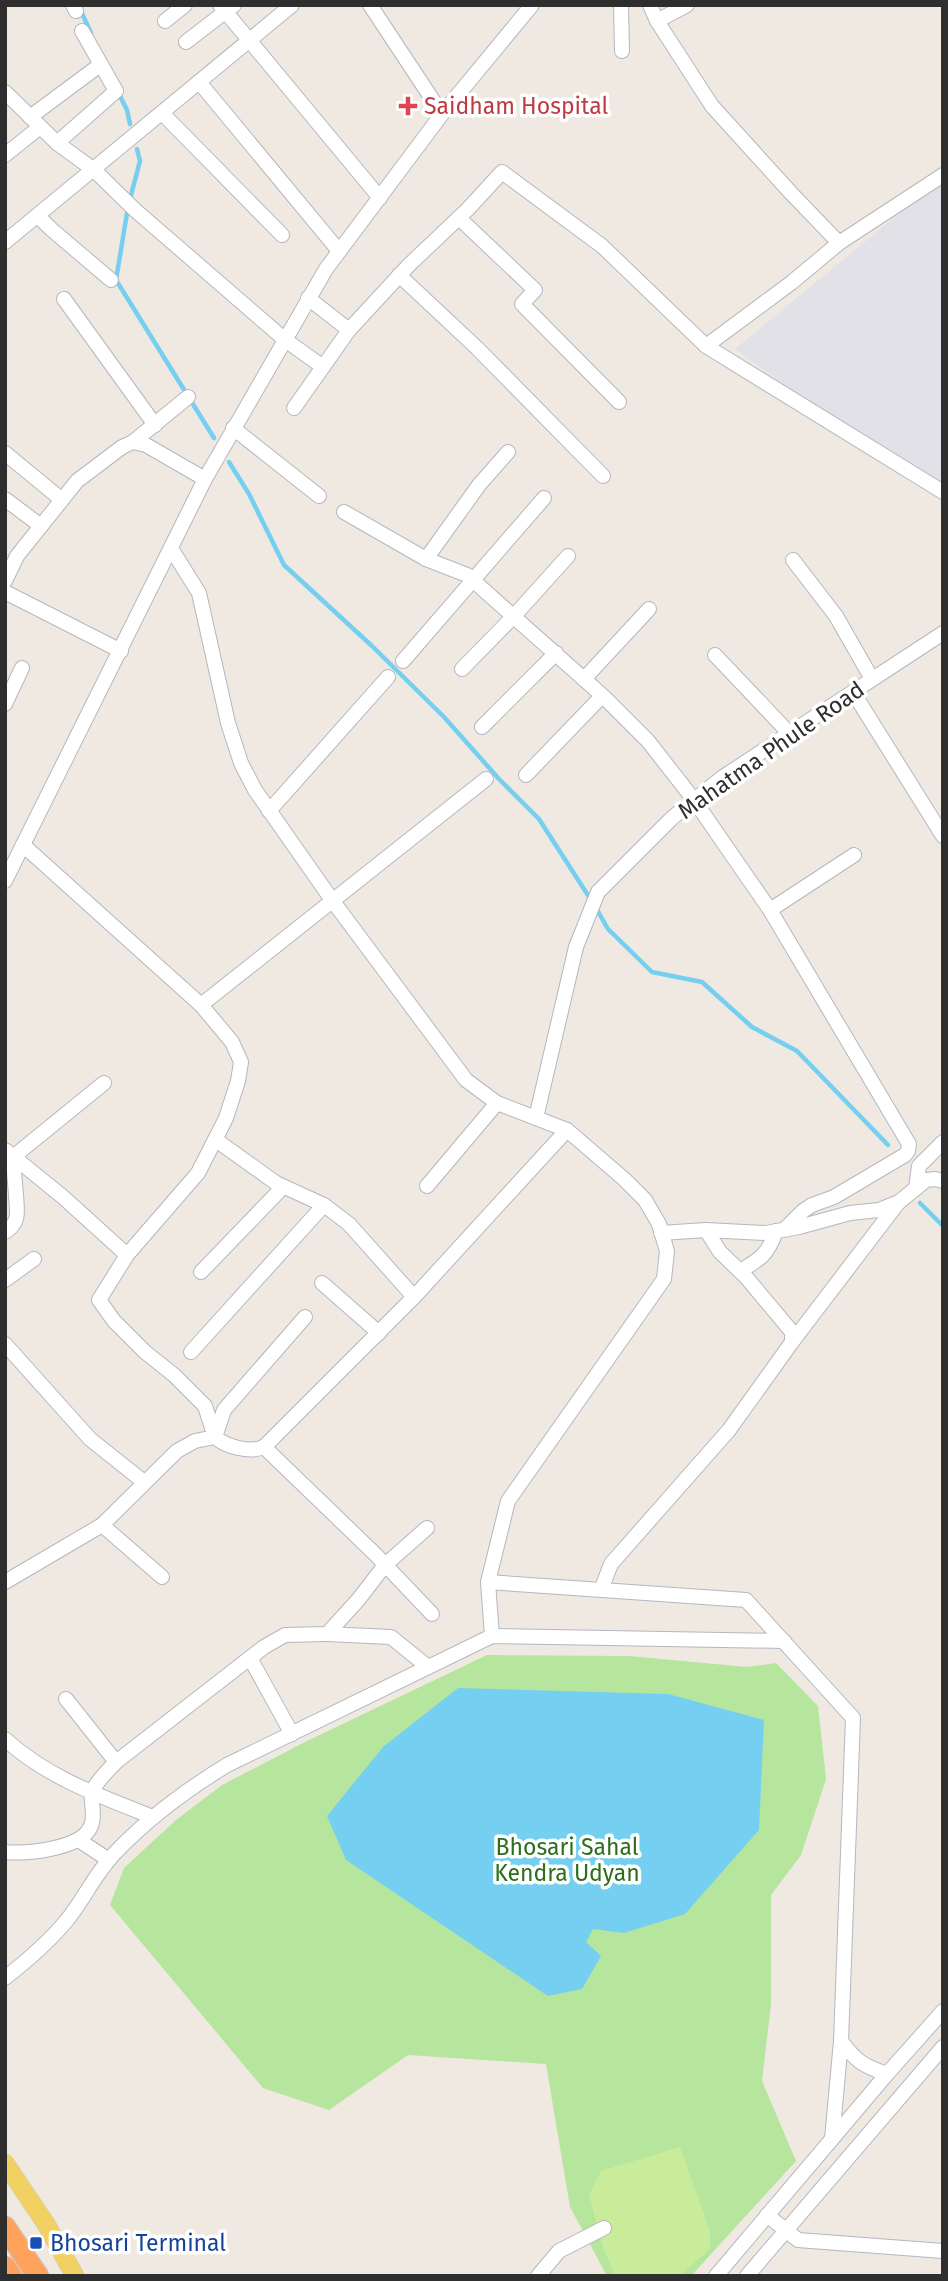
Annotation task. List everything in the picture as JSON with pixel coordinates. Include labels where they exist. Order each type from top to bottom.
[{"type":"highway","points":[[5,2227],[37,2276]]},
{"type":"highway","points":[[5,2267],[11,2276]]},
{"type":"main road","points":[[5,2163],[46,2224],[75,2276]]},
{"type":"street","points":[[165,21],[185,5]]},
{"type":"street","points":[[5,242],[292,5]]},
{"type":"street","points":[[370,5],[442,114]]},
{"type":"street","points":[[5,881],[205,479],[308,298],[326,269],[442,114],[531,5]]},
{"type":"street","points":[[621,5],[622,51]]},
{"type":"street","points":[[650,5],[657,21],[712,106],[839,243]]},
{"type":"street","points":[[657,21],[687,5]]},
{"type":"street","points":[[186,42],[227,7],[249,40],[380,198]]},
{"type":"street","points":[[57,143],[116,91],[82,30]]},
{"type":"street","points":[[5,155],[35,122],[100,65]]},
{"type":"street","points":[[199,82],[340,251]]},
{"type":"street","points":[[8,101],[94,170],[135,210],[284,339],[323,367]]},
{"type":"street","points":[[162,113],[282,235]]},
{"type":"street","points":[[294,408],[349,330],[502,172],[602,246],[706,346],[943,492]]},
{"type":"street","points":[[706,346],[791,283],[839,243],[943,175]]},
{"type":"street","points":[[37,216],[111,280]]},
{"type":"street","points":[[459,218],[535,290],[522,304],[619,402]]},
{"type":"street","points":[[400,275],[477,348],[603,476]]},
{"type":"street","points":[[308,298],[349,330]]},
{"type":"street","points":[[64,299],[155,425]]},
{"type":"street","points":[[5,581],[18,556],[77,481],[122,447],[133,442],[188,397]]},
{"type":"street","points":[[233,428],[319,496]]},
{"type":"street","points":[[133,442],[146,445],[205,479]]},
{"type":"street","points":[[426,559],[479,485],[508,452]]},
{"type":"street","points":[[5,453],[62,500]]},
{"type":"street","points":[[403,661],[544,498]]},
{"type":"street","points":[[5,499],[41,526]]},
{"type":"street","points":[[344,512],[426,559],[467,575],[602,695],[648,741],[694,800],[770,910],[909,1143],[905,1155],[834,1196],[803,1210],[780,1231],[769,1250],[740,1271]]},
{"type":"street","points":[[172,550],[199,593],[228,723],[241,763],[269,811],[466,1080],[497,1103],[567,1130],[624,1178],[645,1200],[659,1224],[667,1251],[664,1279],[508,1501],[488,1583],[492,1636]]},
{"type":"street","points":[[462,669],[568,556]]},
{"type":"street","points":[[793,560],[836,616],[872,679]]},
{"type":"street","points":[[5,592],[121,651]]},
{"type":"street","points":[[584,679],[649,609]]},
{"type":"street","name":"Mahatma Phule Road","points":[[536,1118],[576,947],[598,892],[672,818],[723,777],[943,633]]},
{"type":"street","points":[[482,727],[556,653]]},
{"type":"street","points":[[715,655],[789,733]]},
{"type":"street","points":[[5,704],[22,668]]},
{"type":"street","points":[[269,811],[388,677]]},
{"type":"street","points":[[853,692],[943,836]]},
{"type":"street","points":[[526,775],[602,695]]},
{"type":"street","points":[[201,1005],[486,779]]},
{"type":"street","points":[[23,845],[201,1005],[232,1042],[240,1062],[238,1081],[230,1106],[198,1173],[127,1255],[99,1300],[114,1321],[205,1406],[215,1437],[222,1443],[257,1450],[264,1447],[414,1297],[567,1130]]},
{"type":"street","points":[[770,910],[854,855]]},
{"type":"street","points":[[9,1154],[104,1083]]},
{"type":"street","points":[[426,1186],[497,1103]]},
{"type":"street","points":[[216,1140],[283,1187],[324,1205],[349,1224],[414,1297]]},
{"type":"street","points":[[916,1188],[919,1166],[943,1142]]},
{"type":"street","points":[[9,1154],[63,1197],[127,1255]]},
{"type":"street","points":[[5,1232],[15,1221],[17,1213],[9,1154]]},
{"type":"street","points":[[601,1590],[611,1564],[729,1430],[899,1202],[926,1180],[943,1181]]},
{"type":"street","points":[[201,1272],[283,1187]]},
{"type":"street","points":[[661,1233],[706,1230],[766,1233],[850,1213],[879,1210],[899,1202]]},
{"type":"street","points":[[191,1352],[324,1205]]},
{"type":"street","points":[[706,1230],[720,1252],[740,1271],[792,1332],[792,1342]]},
{"type":"street","points":[[5,1280],[34,1259]]},
{"type":"street","points":[[322,1283],[379,1333]]},
{"type":"street","points":[[215,1437],[224,1410],[305,1317]]},
{"type":"street","points":[[5,1344],[90,1439],[144,1482]]},
{"type":"street","points":[[5,1582],[102,1525],[177,1451],[195,1441],[215,1437]]},
{"type":"street","points":[[264,1447],[385,1564],[432,1614]]},
{"type":"street","points":[[102,1525],[162,1577]]},
{"type":"street","points":[[327,1634],[358,1600],[385,1564],[427,1528]]},
{"type":"street","points":[[488,1583],[746,1600],[853,1718],[841,2041],[832,2140]]},
{"type":"street","points":[[5,1852],[46,1850],[80,1841],[92,1823],[92,1793],[116,1762],[264,1647],[285,1636],[327,1634],[391,1637],[428,1667]]},
{"type":"street","points":[[5,1978],[40,1950],[68,1919],[109,1860],[153,1816],[188,1789],[227,1765],[492,1636],[784,1641]]},
{"type":"street","points":[[250,1658],[292,1734]]},
{"type":"street","points":[[66,1699],[116,1762]]},
{"type":"street","points":[[5,1739],[37,1762],[92,1793],[153,1816]]},
{"type":"street","points":[[80,1841],[109,1860]]},
{"type":"street","points":[[716,2276],[943,2011]]},
{"type":"street","points":[[841,2041],[856,2061],[882,2079],[896,2101]]},
{"type":"street","points":[[747,2276],[943,2047]]},
{"type":"street","points":[[848,2121],[866,2136]]},
{"type":"street","points":[[767,2215],[798,2240],[943,2251]]},
{"type":"street","points":[[538,2276],[559,2251],[604,2228]]},
{"type":"shaded area","points":[[943,177],[943,502],[735,349]]},
{"type":"green space","name":"Bhosari Sahal Kendra Udyan","points":[[487,1655],[629,1656],[747,1667],[776,1663],[818,1706],[826,1779],[801,1855],[771,1895],[771,2004],[762,2081],[796,2161],[691,2276],[607,2276],[570,2207],[546,2064],[408,2055],[329,2110],[263,2088],[110,1905],[124,1868],[176,1820],[222,1785]]},
{"type":"green space","points":[[680,2147],[710,2231],[710,2249],[679,2276],[615,2276],[603,2247],[589,2195],[601,2171]]},
{"type":"water","points":[[458,1688],[668,1694],[764,1720],[759,1830],[685,1914],[624,1933],[593,1929],[586,1942],[601,1956],[582,1989],[548,1996],[346,1860],[327,1816],[383,1747]]},
{"type":"waterway","points":[[80,9],[91,33]]},
{"type":"waterway","points":[[118,92],[127,110],[130,124]]},
{"type":"waterway","points":[[130,199],[140,161],[137,149]]},
{"type":"waterway","points":[[128,207],[116,280],[214,438]]},
{"type":"waterway","points":[[229,462],[249,494],[284,565],[444,717],[539,819],[591,900]]},
{"type":"waterway","points":[[596,908],[608,929],[652,972],[702,982],[752,1027],[797,1051],[888,1145]]},
{"type":"waterway","points":[[920,1203],[943,1226]]},
{"type":"place","name":"Saidham Hospital","points":[[408,106]]},
{"type":"place","name":"Bhosari Terminal","points":[[36,2243]]}]
